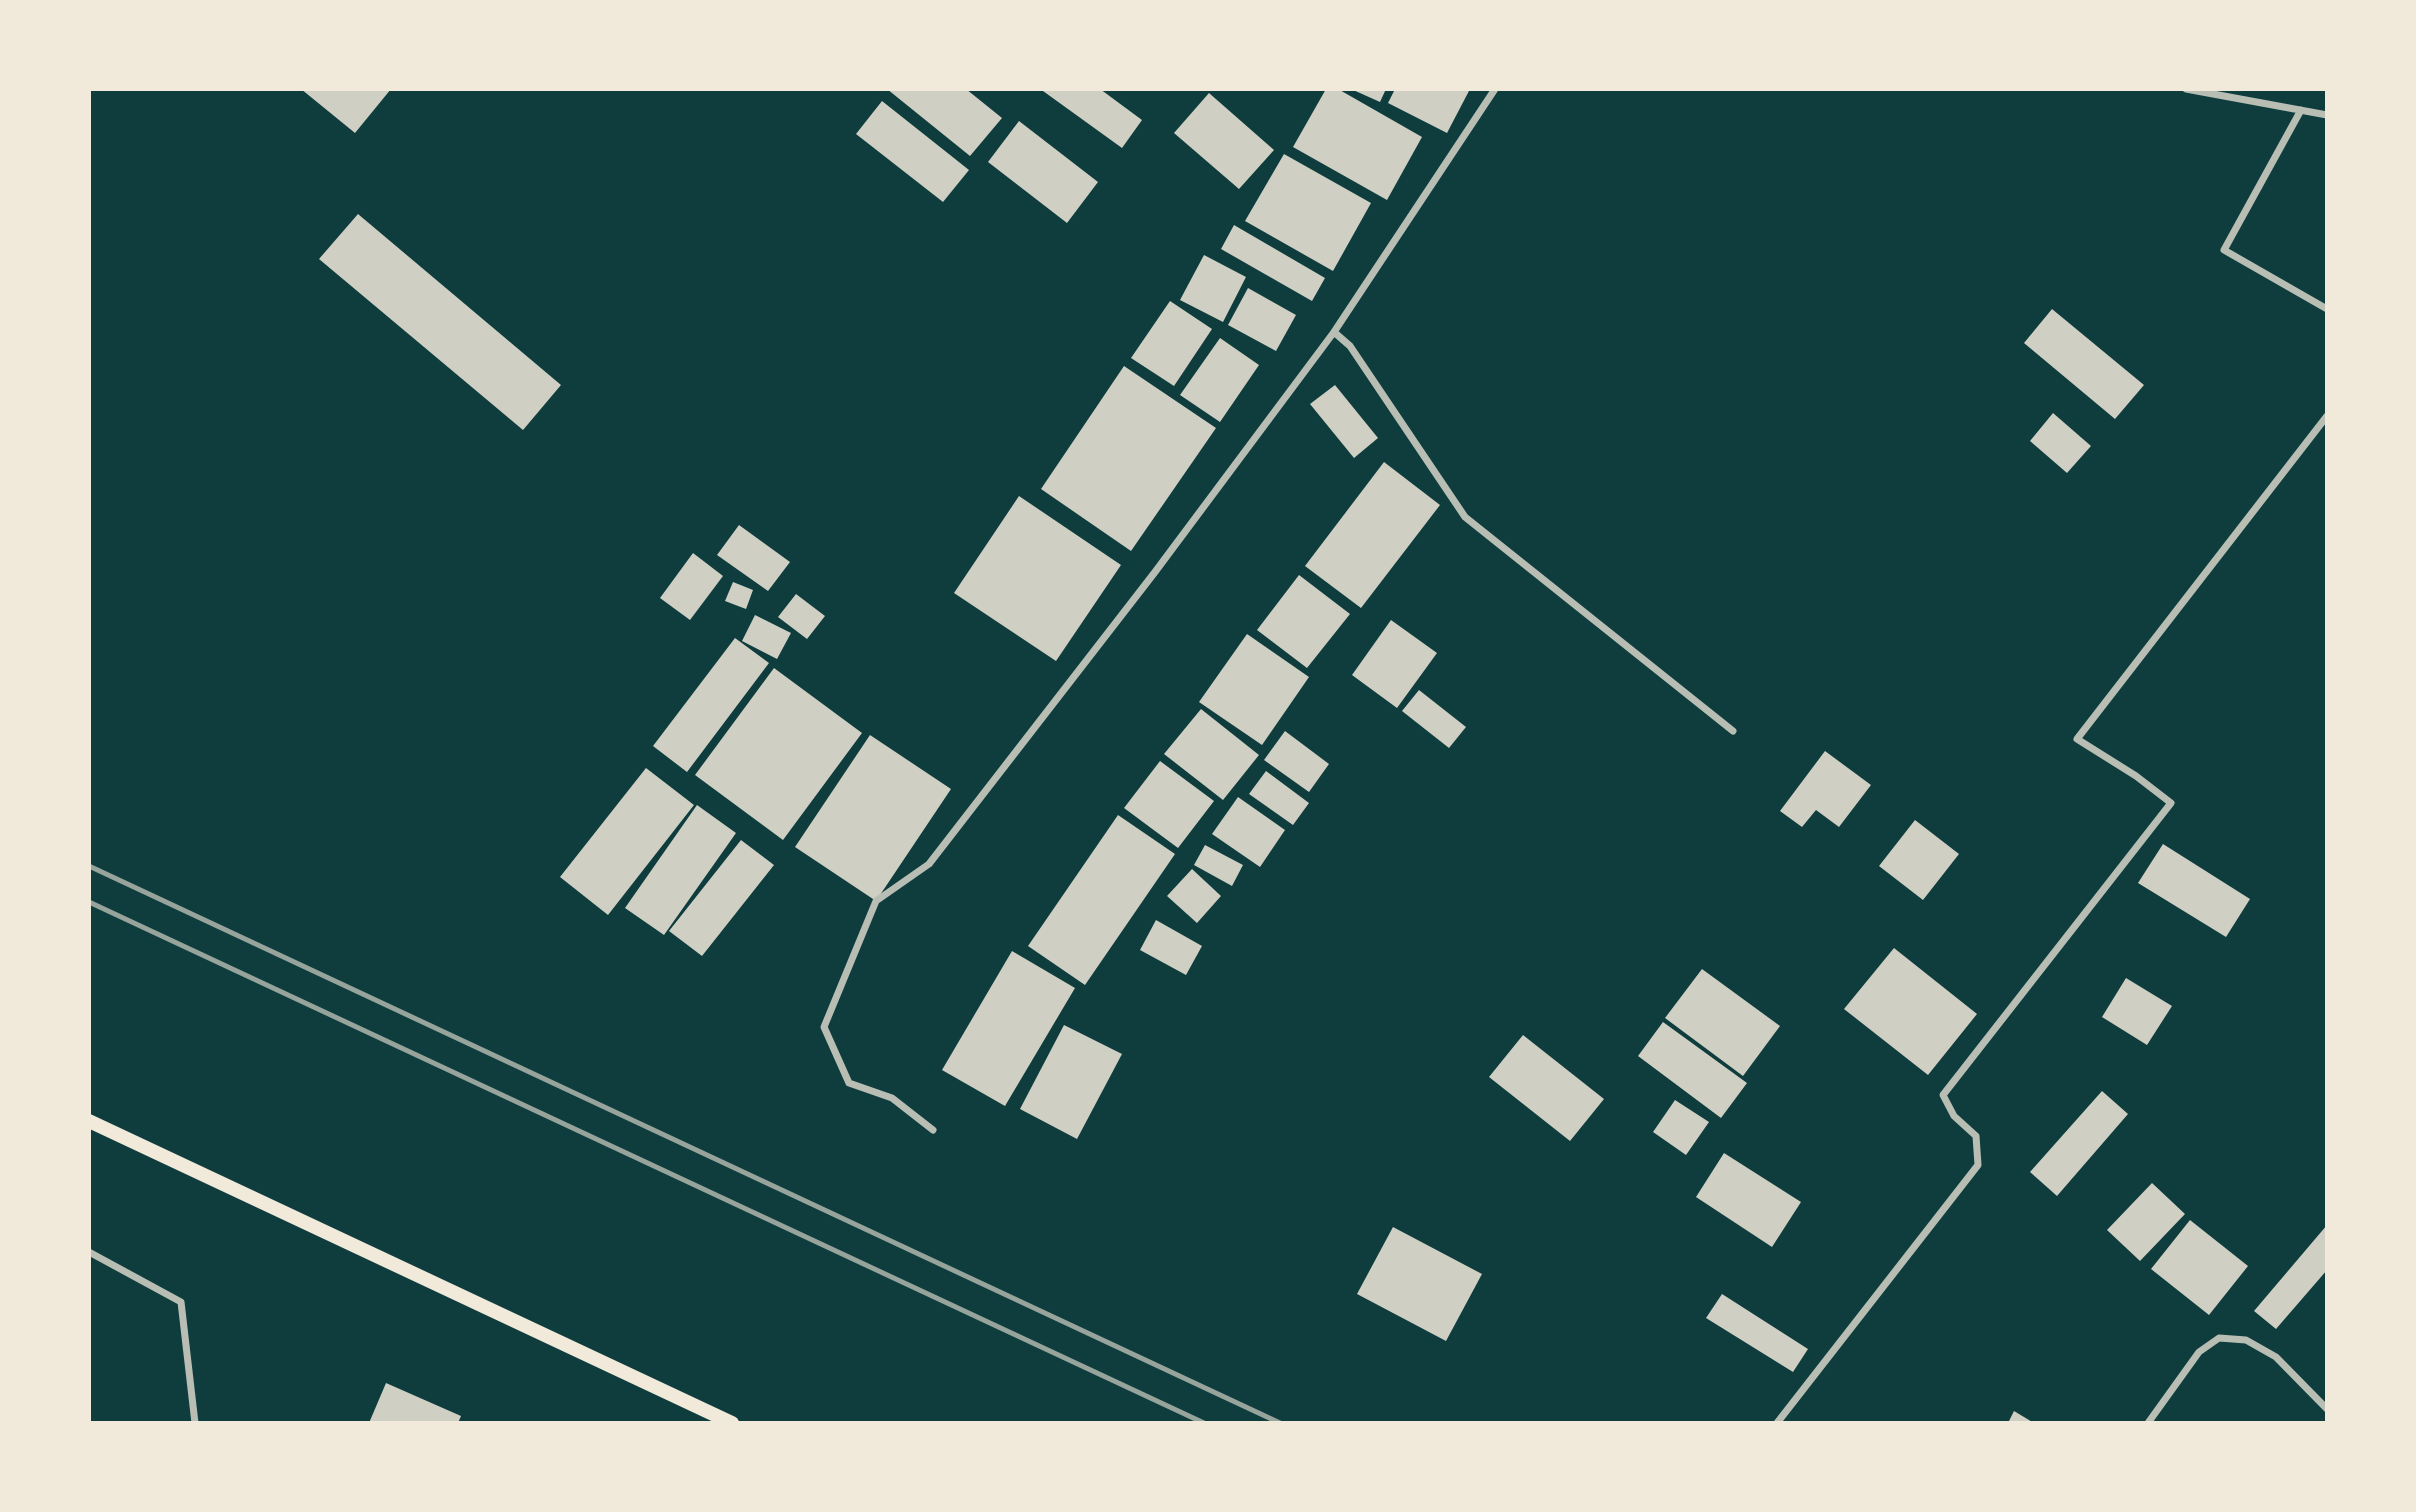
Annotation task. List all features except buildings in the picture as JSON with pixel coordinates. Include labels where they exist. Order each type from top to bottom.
[{"type":"main road","points":[[89,1121],[732,1423]]},
{"type":"street","points":[[933,1130],[892,1098],[849,1083],[824,1027],[876,901],[929,864],[1155,572],[1334,332],[1495,89]]},
{"type":"street","points":[[2186,89],[2327,114]]},
{"type":"street","points":[[2301,110],[2224,250],[2327,309]]},
{"type":"street","points":[[1334,332],[1350,346],[1465,517],[1734,731]]},
{"type":"street","points":[[1777,1423],[1978,1165],[1976,1136],[1954,1116],[1943,1095],[2171,803],[2136,776],[2077,738],[2327,416]]},
{"type":"street","points":[[89,1252],[181,1301],[195,1423]]},
{"type":"street","points":[[2148,1423],[2199,1352],[2219,1338],[2246,1340],[2276,1357],[2327,1409]]},
{"type":"railway","points":[[89,866],[1280,1423]]},
{"type":"railway","points":[[89,902],[1204,1423]]}]
